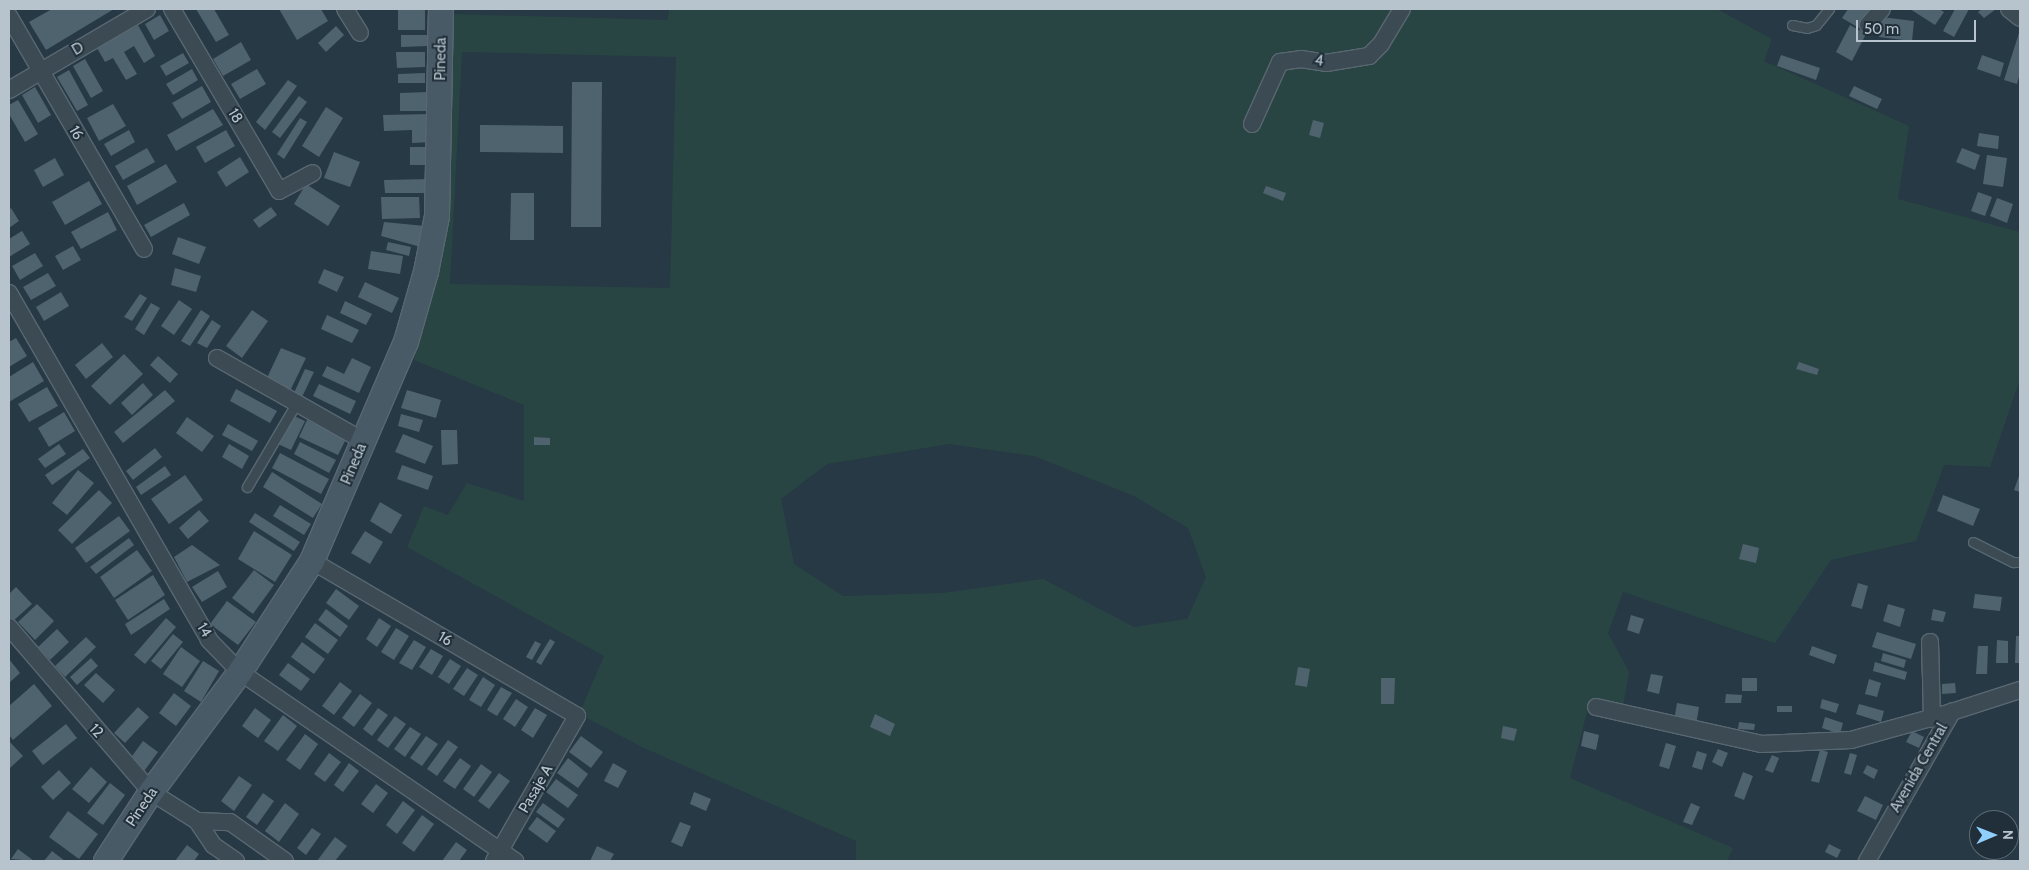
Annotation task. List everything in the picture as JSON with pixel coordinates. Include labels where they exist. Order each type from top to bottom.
[{"type":"street","name":"D","points":[[9,90],[147,9]]},
{"type":"street","name":"18","points":[[172,9],[279,191],[313,173]]},
{"type":"street","points":[[345,9],[360,33]]},
{"type":"street","name":"Pineda","points":[[106,861],[151,792],[240,672],[312,561],[406,342],[426,272],[437,216],[441,9]]},
{"type":"street","name":"4","points":[[1252,124],[1280,62],[1300,59],[1326,64],[1369,56],[1381,44],[1402,9]]},
{"type":"street","points":[[1868,25],[1882,9]]},
{"type":"street","points":[[2009,9],[2020,18]]},
{"type":"street","name":"16","points":[[9,16],[144,250]]},
{"type":"street","name":"14","points":[[9,293],[209,640],[240,672],[497,857],[515,861]]},
{"type":"street","points":[[216,358],[364,441]]},
{"type":"street","name":"16","points":[[312,561],[577,716]]},
{"type":"street","name":"12","points":[[9,627],[151,792],[197,821],[213,844],[236,861]]},
{"type":"street","points":[[1930,642],[1932,719]]},
{"type":"street","name":"Avenida Central","points":[[1867,861],[1952,712],[2020,690]]},
{"type":"street","points":[[1596,707],[1761,744],[1850,740],[1952,712]]},
{"type":"street","name":"Pasaje A","points":[[497,857],[577,716]]},
{"type":"street","points":[[197,821],[230,822],[285,861]]},
{"type":"lane","points":[[1792,25],[1807,28],[1816,25],[1829,9]]},
{"type":"lane","points":[[247,487],[297,402]]},
{"type":"lane","points":[[1973,542],[2012,562],[2020,562]]},
{"type":"green space","points":[[669,9],[1717,9],[1772,39],[1764,61],[1909,126],[1898,199],[2020,232],[2020,379],[1990,467],[1944,465],[1916,541],[1831,560],[1775,643],[1623,592],[1608,633],[1629,672],[1623,707],[1589,704],[1570,778],[1733,848],[1727,861],[856,861],[856,841],[644,748],[579,714],[604,656],[407,547],[424,506],[448,515],[467,483],[524,501],[524,405],[414,360],[446,221],[451,14],[668,20]],"holes":[[[462,52],[676,57],[670,288],[450,284]],[[949,444],[1034,456],[1134,496],[1188,528],[1206,577],[1187,619],[1134,627],[1043,579],[943,593],[843,596],[794,564],[781,499],[827,464]]]},
{"type":"building","points":[[52,9],[114,9],[46,50],[29,22]]},
{"type":"building","points":[[196,9],[214,9],[229,35],[216,42]]},
{"type":"building","points":[[279,9],[321,9],[328,21],[297,40]]},
{"type":"building","points":[[398,9],[425,9],[425,30],[398,30]]},
{"type":"building","points":[[1848,9],[1870,9],[1859,28],[1842,18]]},
{"type":"building","points":[[1910,9],[1939,9],[1944,12],[1935,25]]},
{"type":"building","points":[[1955,9],[1969,9],[1954,37],[1943,31]]},
{"type":"building","points":[[1982,9],[1996,9],[1984,18],[1978,12]]},
{"type":"building","points":[[160,15],[169,31],[154,40],[145,24]]},
{"type":"building","points":[[1881,17],[1914,21],[1912,41],[1879,37]]},
{"type":"building","points":[[138,25],[155,56],[144,63],[134,46],[124,52],[137,74],[126,80],[113,58],[105,62],[97,48]]},
{"type":"building","points":[[1850,25],[1866,34],[1852,61],[1836,52]]},
{"type":"building","points":[[336,26],[344,35],[326,52],[318,43]]},
{"type":"building","points":[[2019,33],[2020,73],[2017,84],[2004,80]]},
{"type":"building","points":[[401,35],[428,35],[428,46],[401,47]]},
{"type":"building","points":[[241,42],[251,60],[223,76],[213,59]]},
{"type":"building","points":[[396,52],[425,52],[425,67],[397,68]]},
{"type":"building","points":[[183,53],[189,63],[166,76],[160,66]]},
{"type":"building","points":[[1781,55],[1820,68],[1816,80],[1777,66]]},
{"type":"building","points":[[1982,55],[2004,63],[2000,77],[1977,69]]},
{"type":"building","points":[[85,59],[103,91],[91,98],[73,66]]},
{"type":"building","points":[[192,69],[198,80],[173,95],[166,84]]},
{"type":"building","points":[[257,69],[266,84],[240,99],[231,84]]},
{"type":"building","points":[[69,70],[88,105],[77,111],[57,77]]},
{"type":"building","points":[[425,73],[425,83],[398,83],[398,74]]},
{"type":"building","points":[[288,80],[297,86],[265,130],[256,122]]},
{"type":"building","points":[[572,82],[602,82],[601,227],[571,227]]},
{"type":"building","points":[[202,86],[211,102],[182,119],[172,103]]},
{"type":"building","points":[[1854,86],[1882,99],[1877,109],[1849,96]]},
{"type":"building","points":[[35,87],[51,115],[38,123],[22,95]]},
{"type":"building","points":[[428,92],[428,111],[400,111],[400,93]]},
{"type":"building","points":[[299,96],[307,102],[280,138],[272,132]]},
{"type":"building","points":[[18,100],[38,134],[25,142],[9,114],[9,105]]},
{"type":"building","points":[[113,104],[126,126],[99,141],[87,118]]},
{"type":"building","points":[[326,107],[343,118],[319,157],[302,146]]},
{"type":"building","points":[[213,109],[223,125],[176,151],[167,135]]},
{"type":"building","points":[[431,114],[432,142],[412,143],[412,130],[384,131],[383,115]]},
{"type":"building","points":[[300,118],[307,122],[284,159],[277,154]]},
{"type":"building","points":[[1313,120],[1324,123],[1320,138],[1309,135]]},
{"type":"building","points":[[480,125],[563,126],[563,153],[480,152]]},
{"type":"building","points":[[129,130],[135,142],[111,156],[104,144]]},
{"type":"building","points":[[226,130],[235,146],[205,163],[196,147]]},
{"type":"building","points":[[1979,133],[1999,136],[1998,149],[1977,146]]},
{"type":"building","points":[[410,147],[431,147],[431,165],[410,165]]},
{"type":"building","points":[[147,148],[155,162],[123,180],[115,166]]},
{"type":"building","points":[[1962,148],[1980,155],[1975,170],[1956,162]]},
{"type":"building","points":[[334,152],[360,162],[350,187],[324,178]]},
{"type":"building","points":[[1987,155],[2007,158],[2003,187],[1983,184]]},
{"type":"building","points":[[240,157],[249,172],[226,187],[217,172]]},
{"type":"building","points":[[55,158],[64,175],[43,187],[34,170]]},
{"type":"building","points":[[166,164],[177,182],[137,205],[127,186]]},
{"type":"building","points":[[430,179],[430,193],[385,193],[384,180]]},
{"type":"building","points":[[89,181],[102,204],[65,225],[52,202]]},
{"type":"building","points":[[306,184],[340,206],[328,226],[294,204]]},
{"type":"building","points":[[1266,186],[1286,193],[1283,201],[1263,193]]},
{"type":"building","points":[[1978,192],[1992,197],[1985,216],[1971,211]]},
{"type":"building","points":[[511,193],[534,193],[534,240],[510,240]]},
{"type":"building","points":[[381,197],[419,197],[420,218],[382,219]]},
{"type":"building","points":[[1997,198],[2013,204],[2007,223],[1990,216]]},
{"type":"building","points":[[184,203],[190,215],[151,237],[144,225]]},
{"type":"building","points":[[271,207],[277,215],[259,228],[253,220]]},
{"type":"building","points":[[11,208],[19,221],[9,228],[9,210]]},
{"type":"building","points":[[108,212],[117,230],[81,249],[71,232]]},
{"type":"building","points":[[384,222],[425,226],[421,247],[381,236]]},
{"type":"building","points":[[22,231],[30,244],[9,257],[9,239]]},
{"type":"building","points":[[178,237],[206,247],[199,264],[172,254]]},
{"type":"building","points":[[388,242],[411,247],[409,256],[386,250]]},
{"type":"building","points":[[73,246],[81,260],[63,270],[55,256]]},
{"type":"building","points":[[371,251],[403,256],[400,274],[368,269]]},
{"type":"building","points":[[35,253],[43,266],[20,280],[12,266]]},
{"type":"building","points":[[175,268],[201,276],[196,292],[171,285]]},
{"type":"building","points":[[324,269],[344,277],[337,292],[318,283]]},
{"type":"building","points":[[48,273],[56,286],[31,300],[23,287]]},
{"type":"building","points":[[365,282],[399,298],[392,313],[358,297]]},
{"type":"building","points":[[61,292],[69,306],[44,321],[36,307]]},
{"type":"building","points":[[140,294],[147,298],[132,321],[124,317]]},
{"type":"building","points":[[179,300],[192,309],[174,335],[161,326]]},
{"type":"building","points":[[345,301],[372,314],[366,325],[340,313]]},
{"type":"building","points":[[151,303],[160,308],[144,335],[135,329]]},
{"type":"building","points":[[201,310],[210,316],[190,346],[181,341]]},
{"type":"building","points":[[252,310],[268,321],[242,358],[226,346]]},
{"type":"building","points":[[327,315],[359,330],[352,343],[321,329]]},
{"type":"building","points":[[212,320],[221,326],[207,348],[197,343]]},
{"type":"building","points":[[16,338],[27,356],[9,367],[9,342]]},
{"type":"building","points":[[102,343],[113,357],[86,379],[75,365]]},
{"type":"building","points":[[281,348],[306,358],[290,391],[266,380]]},
{"type":"building","points":[[124,354],[143,374],[110,405],[91,386]]},
{"type":"building","points":[[158,356],[178,374],[170,383],[150,365]]},
{"type":"building","points":[[352,358],[371,367],[359,393],[322,376],[327,366],[344,374]]},
{"type":"building","points":[[33,362],[44,381],[9,402],[9,377]]},
{"type":"building","points":[[1799,362],[1819,369],[1817,375],[1796,369]]},
{"type":"building","points":[[305,369],[314,372],[301,399],[293,395]]},
{"type":"building","points":[[143,383],[153,395],[132,415],[121,403]]},
{"type":"building","points":[[319,384],[356,401],[350,414],[313,396]]},
{"type":"building","points":[[47,387],[58,406],[29,422],[18,404]]},
{"type":"building","points":[[236,389],[277,411],[270,423],[230,401]]},
{"type":"building","points":[[165,390],[175,401],[123,443],[114,432]]},
{"type":"building","points":[[407,390],[441,400],[436,418],[401,408]]},
{"type":"building","points":[[64,412],[75,431],[49,447],[38,428]]},
{"type":"building","points":[[401,414],[423,420],[419,432],[398,426]]},
{"type":"building","points":[[292,415],[305,421],[291,450],[278,444]]},
{"type":"building","points":[[187,417],[214,436],[202,452],[176,433]]},
{"type":"building","points":[[307,420],[346,439],[338,455],[299,437]]},
{"type":"building","points":[[228,424],[258,441],[252,451],[222,435]]},
{"type":"building","points":[[441,430],[457,430],[458,464],[442,465]]},
{"type":"building","points":[[403,434],[433,446],[425,464],[395,452]]},
{"type":"building","points":[[534,437],[550,438],[550,445],[534,445]]},
{"type":"building","points":[[300,442],[336,460],[329,473],[294,454]]},
{"type":"building","points":[[59,444],[66,454],[45,468],[38,459]]},
{"type":"building","points":[[229,444],[249,456],[242,469],[222,457]]},
{"type":"building","points":[[155,448],[162,457],[133,480],[126,471]]},
{"type":"building","points":[[83,449],[90,458],[52,485],[45,475]]},
{"type":"building","points":[[280,453],[329,479],[321,494],[272,468]]},
{"type":"building","points":[[402,465],[433,476],[428,490],[397,479]]},
{"type":"building","points":[[165,466],[171,475],[141,495],[136,487]]},
{"type":"building","points":[[78,470],[94,483],[67,515],[52,503]]},
{"type":"building","points":[[272,472],[322,504],[313,518],[263,487]]},
{"type":"building","points":[[2020,473],[2020,492],[2014,490]]},
{"type":"building","points":[[185,475],[203,500],[169,524],[151,499]]},
{"type":"building","points":[[99,490],[112,503],[72,544],[58,530]]},
{"type":"building","points":[[1943,495],[1980,509],[1973,526],[1937,511]]},
{"type":"building","points":[[380,502],[402,515],[391,534],[370,521]]},
{"type":"building","points":[[280,505],[311,524],[304,535],[273,516]]},
{"type":"building","points":[[199,510],[209,521],[188,539],[179,528]]},
{"type":"building","points":[[255,513],[300,542],[294,551],[249,522]]},
{"type":"building","points":[[119,516],[130,531],[86,563],[75,548]]},
{"type":"building","points":[[254,531],[292,555],[275,582],[238,559]]},
{"type":"building","points":[[365,531],[383,542],[370,564],[351,553]]},
{"type":"building","points":[[129,538],[134,545],[96,574],[90,567]]},
{"type":"building","points":[[1743,544],[1759,548],[1756,563],[1739,559]]},
{"type":"building","points":[[192,545],[220,565],[187,582],[174,557]]},
{"type":"building","points":[[137,550],[152,571],[114,598],[100,577]]},
{"type":"building","points":[[254,570],[274,585],[253,614],[232,598]]},
{"type":"building","points":[[218,571],[227,587],[202,602],[192,587]]},
{"type":"building","points":[[153,575],[165,595],[128,620],[115,600]]},
{"type":"building","points":[[1858,583],[1868,586],[1862,609],[1851,606]]},
{"type":"building","points":[[16,587],[32,604],[12,622],[9,618],[9,594]]},
{"type":"building","points":[[336,589],[359,606],[349,620],[326,603]]},
{"type":"building","points":[[1975,594],[2002,597],[2000,611],[1973,608]]},
{"type":"building","points":[[164,599],[170,609],[131,635],[125,624]]},
{"type":"building","points":[[227,601],[256,622],[238,645],[210,624]]},
{"type":"building","points":[[37,604],[54,621],[35,640],[18,622]]},
{"type":"building","points":[[1888,604],[1905,609],[1900,627],[1883,621]]},
{"type":"building","points":[[326,609],[348,626],[340,637],[318,620]]},
{"type":"building","points":[[1933,609],[1946,612],[1943,622],[1931,620]]},
{"type":"building","points":[[1631,615],[1644,619],[1639,634],[1627,630]]},
{"type":"building","points":[[166,618],[176,627],[145,664],[134,655]]},
{"type":"building","points":[[379,618],[391,626],[377,647],[366,639]]},
{"type":"building","points":[[315,623],[338,640],[328,654],[305,637]]},
{"type":"building","points":[[396,628],[409,636],[394,660],[381,652]]},
{"type":"building","points":[[57,629],[69,642],[50,660],[38,647]]},
{"type":"building","points":[[1877,632],[1916,644],[1911,659],[1872,647]]},
{"type":"building","points":[[173,634],[183,642],[161,669],[151,661]]},
{"type":"building","points":[[2016,636],[2020,636],[2020,663],[2015,663]]},
{"type":"building","points":[[86,637],[96,647],[65,677],[55,666]]},
{"type":"building","points":[[550,639],[555,642],[541,665],[536,662]]},
{"type":"building","points":[[414,640],[426,647],[412,670],[399,663]]},
{"type":"building","points":[[1997,640],[2008,641],[2008,663],[1996,663]]},
{"type":"building","points":[[535,641],[541,644],[532,660],[526,657]]},
{"type":"building","points":[[302,642],[325,659],[314,674],[291,657]]},
{"type":"building","points":[[1812,646],[1837,655],[1834,664],[1809,655]]},
{"type":"building","points":[[1978,646],[1988,646],[1987,674],[1976,674]]},
{"type":"building","points":[[181,647],[200,661],[182,687],[163,674]]},
{"type":"building","points":[[431,649],[443,656],[432,675],[419,667]]},
{"type":"building","points":[[1883,653],[1906,660],[1904,668],[1881,661]]},
{"type":"building","points":[[91,658],[98,666],[77,685],[70,677]]},
{"type":"building","points":[[9,659],[20,673],[9,683]]},
{"type":"building","points":[[450,659],[461,666],[449,684],[438,677]]},
{"type":"building","points":[[203,661],[219,671],[201,702],[184,691]]},
{"type":"building","points":[[1875,662],[1907,672],[1905,680],[1873,671]]},
{"type":"building","points":[[288,663],[310,679],[301,691],[279,675]]},
{"type":"building","points":[[1298,667],[1310,669],[1307,687],[1295,685]]},
{"type":"building","points":[[467,668],[478,675],[464,696],[453,689]]},
{"type":"building","points":[[96,673],[115,690],[103,703],[84,685]]},
{"type":"building","points":[[1651,674],[1663,676],[1659,694],[1647,691]]},
{"type":"building","points":[[483,677],[495,685],[481,707],[469,700]]},
{"type":"building","points":[[1381,678],[1395,678],[1394,704],[1381,704]]},
{"type":"building","points":[[1742,678],[1757,678],[1757,691],[1742,691]]},
{"type":"building","points":[[1869,679],[1881,683],[1877,697],[1865,694]]},
{"type":"building","points":[[340,682],[352,691],[334,715],[322,706]]},
{"type":"building","points":[[1955,683],[1956,693],[1942,694],[1942,684]]},
{"type":"building","points":[[34,684],[52,706],[13,740],[9,735],[9,706]]},
{"type":"building","points":[[501,687],[512,693],[497,716],[487,710]]},
{"type":"building","points":[[174,693],[191,706],[176,726],[159,713]]},
{"type":"building","points":[[360,694],[372,703],[354,727],[342,718]]},
{"type":"building","points":[[1726,694],[1742,695],[1741,703],[1725,703]]},
{"type":"building","points":[[516,699],[528,707],[515,727],[503,719]]},
{"type":"building","points":[[1822,699],[1839,704],[1836,713],[1820,708]]},
{"type":"building","points":[[1677,703],[1699,707],[1696,725],[1674,721]]},
{"type":"building","points":[[1859,704],[1884,711],[1881,722],[1856,714]]},
{"type":"building","points":[[1777,706],[1792,706],[1792,712],[1777,712]]},
{"type":"building","points":[[138,707],[149,717],[125,743],[114,733]]},
{"type":"building","points":[[255,708],[271,720],[258,738],[242,726]]},
{"type":"building","points":[[378,708],[388,715],[372,736],[363,729]]},
{"type":"building","points":[[535,708],[547,715],[533,738],[521,730]]},
{"type":"building","points":[[875,714],[895,724],[890,736],[870,727]]},
{"type":"building","points":[[283,715],[297,726],[278,751],[264,741]]},
{"type":"building","points":[[395,716],[406,724],[388,748],[377,740]]},
{"type":"building","points":[[1825,717],[1843,723],[1840,734],[1822,728]]},
{"type":"building","points":[[1739,722],[1755,724],[1754,730],[1738,729]]},
{"type":"building","points":[[66,724],[77,738],[43,765],[32,751]]},
{"type":"building","points":[[1503,726],[1517,729],[1514,741],[1501,738]]},
{"type":"building","points":[[410,727],[421,734],[405,757],[394,749]]},
{"type":"building","points":[[1584,731],[1599,735],[1596,750],[1581,746]]},
{"type":"building","points":[[1912,731],[1924,737],[1919,748],[1906,742]]},
{"type":"building","points":[[305,734],[318,744],[300,770],[286,760]]},
{"type":"building","points":[[426,736],[438,744],[422,766],[410,758]]},
{"type":"building","points":[[581,736],[603,752],[591,768],[569,752]]},
{"type":"building","points":[[448,740],[458,747],[437,776],[427,769]]},
{"type":"building","points":[[9,741],[23,756],[9,769]]},
{"type":"building","points":[[143,741],[158,752],[142,774],[127,763]]},
{"type":"building","points":[[1666,743],[1676,746],[1669,769],[1659,766]]},
{"type":"building","points":[[1718,749],[1728,753],[1722,767],[1712,762]]},
{"type":"building","points":[[1820,750],[1828,752],[1819,783],[1811,781]]},
{"type":"building","points":[[1697,751],[1707,754],[1702,770],[1692,767]]},
{"type":"building","points":[[329,753],[341,762],[325,782],[314,774]]},
{"type":"building","points":[[1850,753],[1857,755],[1851,775],[1844,773]]},
{"type":"building","points":[[1772,755],[1779,758],[1773,773],[1765,770]]},
{"type":"building","points":[[460,758],[471,766],[455,789],[443,781]]},
{"type":"building","points":[[568,758],[588,774],[578,788],[557,773]]},
{"type":"building","points":[[349,763],[359,771],[343,792],[334,785]]},
{"type":"building","points":[[613,763],[627,771],[618,788],[604,781]]},
{"type":"building","points":[[481,764],[492,772],[474,797],[463,789]]},
{"type":"building","points":[[1867,765],[1878,770],[1874,779],[1863,773]]},
{"type":"building","points":[[91,767],[107,782],[89,803],[72,789]]},
{"type":"building","points":[[59,770],[71,783],[53,800],[41,787]]},
{"type":"building","points":[[1743,772],[1753,776],[1744,800],[1734,796]]},
{"type":"building","points":[[499,773],[510,781],[489,809],[478,801]]},
{"type":"building","points":[[239,776],[252,785],[234,811],[221,801]]},
{"type":"building","points":[[556,779],[578,795],[568,808],[546,792]]},
{"type":"building","points":[[110,783],[125,795],[103,825],[87,813]]},
{"type":"building","points":[[376,784],[388,793],[373,813],[361,804]]},
{"type":"building","points":[[694,792],[711,799],[706,811],[690,804]]},
{"type":"building","points":[[263,793],[274,801],[257,825],[246,817]]},
{"type":"building","points":[[1865,796],[1883,805],[1876,820],[1857,811]]},
{"type":"building","points":[[403,801],[415,810],[397,834],[386,825]]},
{"type":"building","points":[[285,803],[299,814],[279,842],[265,831]]},
{"type":"building","points":[[543,803],[565,819],[558,828],[536,812]]},
{"type":"building","points":[[1691,803],[1700,807],[1692,825],[1683,822]]},
{"type":"building","points":[[68,811],[98,834],[79,859],[49,837]]},
{"type":"building","points":[[422,815],[434,824],[414,852],[402,843]]},
{"type":"building","points":[[537,817],[556,831],[547,843],[528,829]]},
{"type":"building","points":[[680,822],[691,826],[682,847],[671,842]]},
{"type":"building","points":[[312,828],[321,834],[306,855],[297,848]]},
{"type":"building","points":[[335,837],[347,846],[335,861],[317,861]]},
{"type":"building","points":[[456,842],[467,850],[459,861],[442,861]]},
{"type":"building","points":[[1829,844],[1841,850],[1837,858],[1825,852]]},
{"type":"building","points":[[187,845],[199,854],[194,861],[175,861]]},
{"type":"building","points":[[597,846],[614,854],[610,861],[590,861]]},
{"type":"building","points":[[18,849],[34,861],[11,859]]},
{"type":"building","points":[[52,851],[65,861],[44,861]]}]
